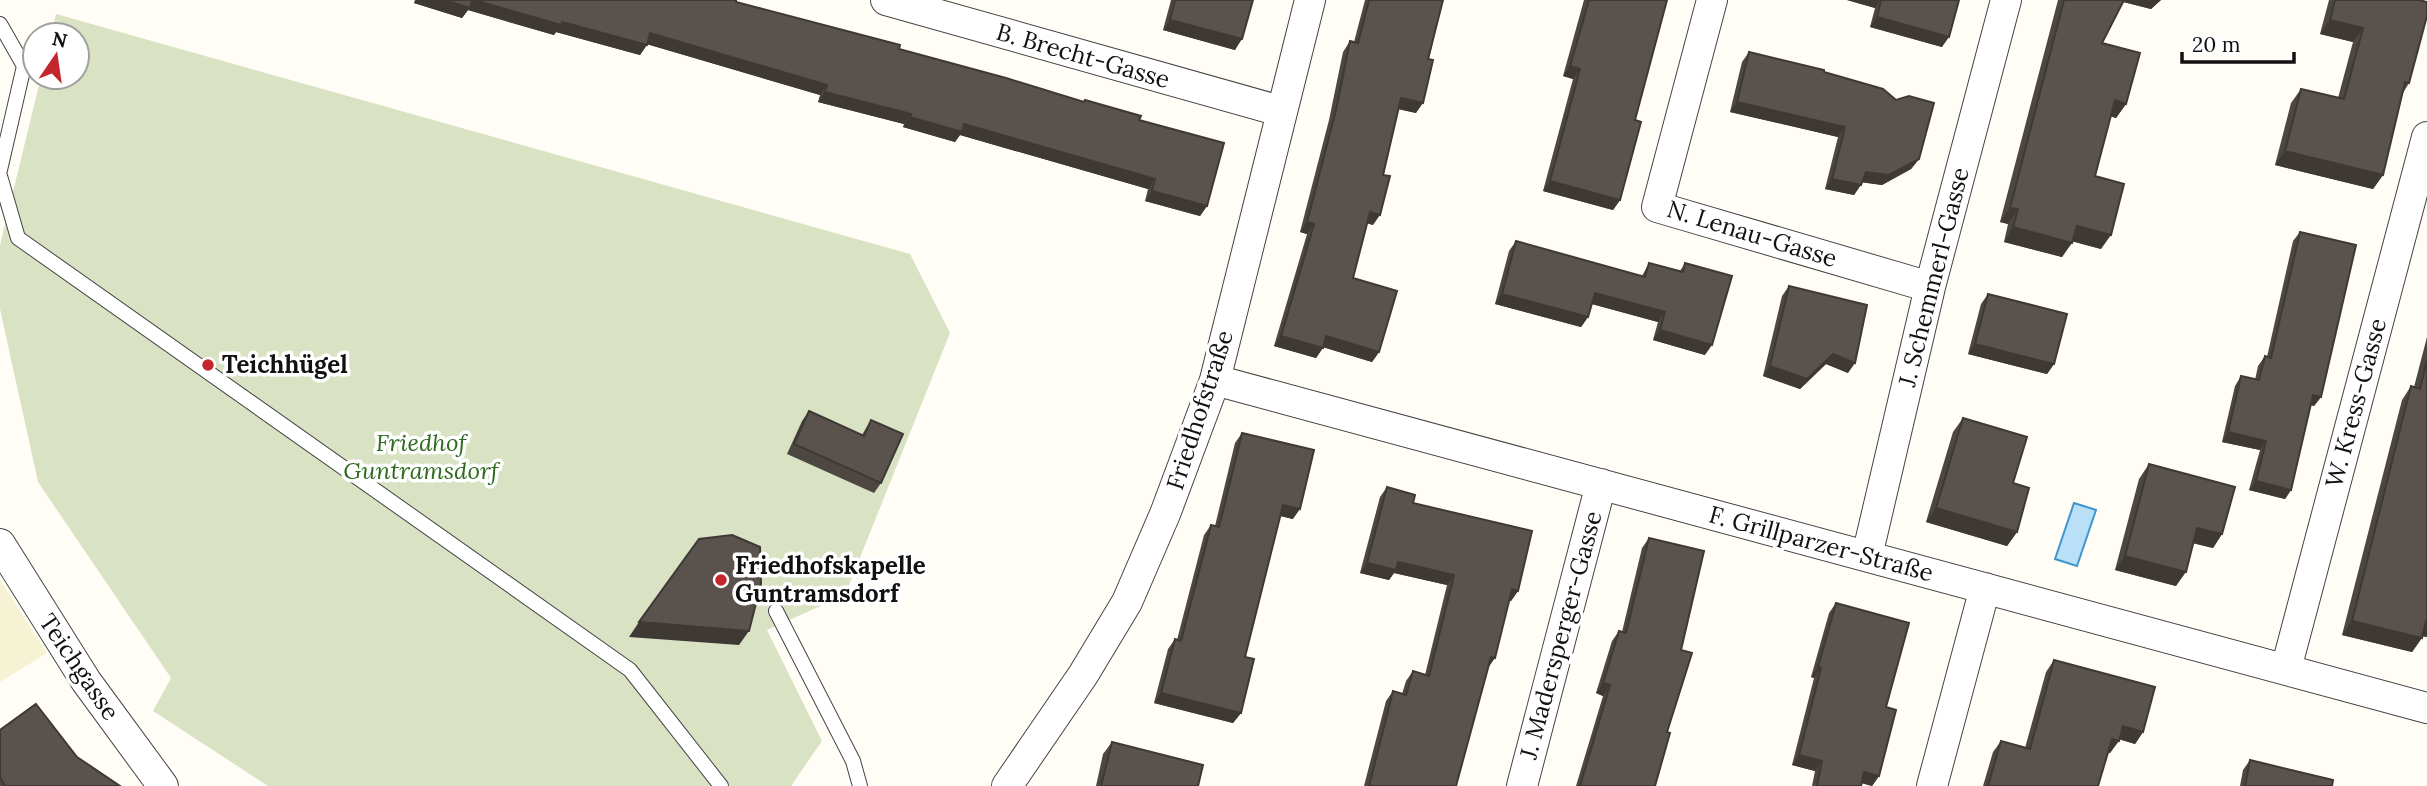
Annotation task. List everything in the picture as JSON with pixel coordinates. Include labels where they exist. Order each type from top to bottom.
[{"type":"street","name":"B. Brecht-Gasse","points":[[886,0],[1280,111]]},
{"type":"street","name":"Friedhofstraße","points":[[1007,786],[1083,675],[1127,602],[1165,514],[1215,380],[1280,111],[1310,0]]},
{"type":"street","name":"N. Lenau-Gasse","points":[[1712,0],[1657,207],[1930,287]]},
{"type":"street","name":"J. Schemmerl-Gasse","points":[[1867,556],[1930,287],[2006,0]]},
{"type":"street","name":"W. Kress-Gasse","points":[[2286,669],[2427,137]]},
{"type":"street","name":"F. Grillparzer-Straße","points":[[1215,380],[2427,708]]},
{"type":"street","name":"J. Madersperger-Gasse","points":[[1522,786],[1601,484]]},
{"type":"street","name":"Teichgasse","points":[[0,544],[86,681],[163,786]]},
{"type":"street","points":[[1932,786],[1985,588]]},
{"type":"lane","points":[[0,24],[24,66],[0,170]]},
{"type":"lane","points":[[0,176],[18,238],[630,670],[721,786]]},
{"type":"lane","points":[[775,611],[853,761],[860,786]]},
{"type":"shaded area","points":[[0,580],[47,653],[0,682]]},
{"type":"green space","name":"Friedhof Guntramsdorf","points":[[56,14],[81,21],[54,21]]},
{"type":"green space","name":"Friedhof Guntramsdorf","points":[[91,24],[910,254],[950,333],[845,595],[767,630],[822,741],[791,786],[268,786],[153,711],[171,678],[38,482],[0,309],[0,245],[38,91],[91,91]]},
{"type":"water","points":[[2074,503],[2096,510],[2077,566],[2055,559]]},
{"type":"building","points":[[445,0],[472,0],[470,8]]},
{"type":"building","points":[[474,0],[736,0],[900,45],[899,49],[1141,116],[1139,120],[1224,143],[1207,206],[1152,191],[1155,179],[964,124],[962,132],[910,117],[911,114],[825,92],[827,85],[650,33],[647,45],[562,22],[561,25]]},
{"type":"building","points":[[1175,0],[1253,0],[1242,39],[1170,20]]},
{"type":"building","points":[[1369,0],[1443,0],[1428,59],[1433,60],[1423,103],[1401,98],[1383,175],[1390,176],[1380,215],[1370,212],[1353,278],[1397,291],[1379,352],[1326,336],[1323,348],[1281,336],[1314,224],[1307,222],[1336,110],[1350,41],[1358,43]]},
{"type":"building","points":[[1589,0],[1667,0],[1635,120],[1641,122],[1620,200],[1550,181],[1580,69],[1570,66]]},
{"type":"building","points":[[1881,0],[1959,0],[1949,37],[1877,17]]},
{"type":"building","points":[[2064,0],[2124,0],[2102,43],[2140,53],[2126,104],[2115,100],[2095,176],[2124,184],[2111,235],[2077,226],[2072,243],[2013,227],[2018,209],[2010,208]]},
{"type":"building","points":[[2335,0],[2427,2],[2427,16],[2409,83],[2405,82],[2383,175],[2285,151],[2301,89],[2344,99],[2363,28],[2330,20]]},
{"type":"building","points":[[1749,52],[1824,70],[1883,89],[1896,100],[1909,96],[1934,103],[1919,159],[1889,175],[1866,172],[1861,185],[1832,179],[1845,127],[1737,102]]},
{"type":"building","points":[[2300,232],[2356,245],[2321,397],[2313,395],[2291,490],[2256,481],[2266,441],[2228,432],[2241,376],[2259,380],[2265,356],[2271,358]]},
{"type":"building","points":[[1516,241],[1645,277],[1649,263],[1683,272],[1685,263],[1732,276],[1712,345],[1660,330],[1665,312],[1595,293],[1588,317],[1502,294]]},
{"type":"building","points":[[1789,286],[1867,305],[1855,363],[1833,354],[1807,379],[1770,366]]},
{"type":"building","points":[[1988,294],[2067,314],[2054,364],[1975,344]]},
{"type":"building","points":[[2427,360],[2427,621],[2422,638],[2352,621],[2411,386],[2420,389]]},
{"type":"building","points":[[809,411],[864,436],[871,420],[903,434],[881,483],[794,444]]},
{"type":"building","points":[[1963,418],[2027,437],[2013,483],[2029,488],[2017,532],[1936,508]]},
{"type":"building","points":[[1242,433],[1314,450],[1300,509],[1283,505],[1245,657],[1254,659],[1241,713],[1161,693],[1175,639],[1181,641],[1211,525],[1219,527]]},
{"type":"building","points":[[2149,464],[2235,487],[2222,534],[2197,528],[2186,572],[2125,556]]},
{"type":"building","points":[[1387,487],[1415,495],[1413,503],[1532,531],[1518,591],[1512,589],[1495,658],[1491,657],[1456,786],[1369,786],[1393,691],[1406,695],[1413,671],[1429,676],[1454,575],[1398,562],[1396,570],[1367,563]]},
{"type":"building","points":[[732,535],[760,547],[761,584],[749,631],[639,622],[699,539]]},
{"type":"building","points":[[1649,538],[1704,551],[1681,650],[1692,653],[1667,732],[1670,733],[1655,786],[1580,786],[1610,685],[1603,683],[1619,631],[1626,633]]},
{"type":"building","points":[[1836,603],[1909,623],[1886,707],[1896,710],[1879,776],[1864,772],[1861,786],[1817,786],[1822,761],[1799,755],[1821,668],[1818,667]]},
{"type":"building","points":[[2054,660],[2155,687],[2143,732],[2123,726],[2119,741],[2112,739],[2098,786],[1988,786],[2001,741],[2030,749]]},
{"type":"building","points":[[36,704],[77,757],[120,786],[5,786],[0,777],[0,730]]},
{"type":"building","points":[[1112,742],[1203,765],[1198,786],[1101,786]]},
{"type":"building","points":[[2250,760],[2333,780],[2332,786],[2245,786]]},
{"type":"place","name":"Teichhügel","points":[[208,365]]},
{"type":"place","name":"Friedhofskapelle Guntramsdorf","points":[[721,580]]}]
